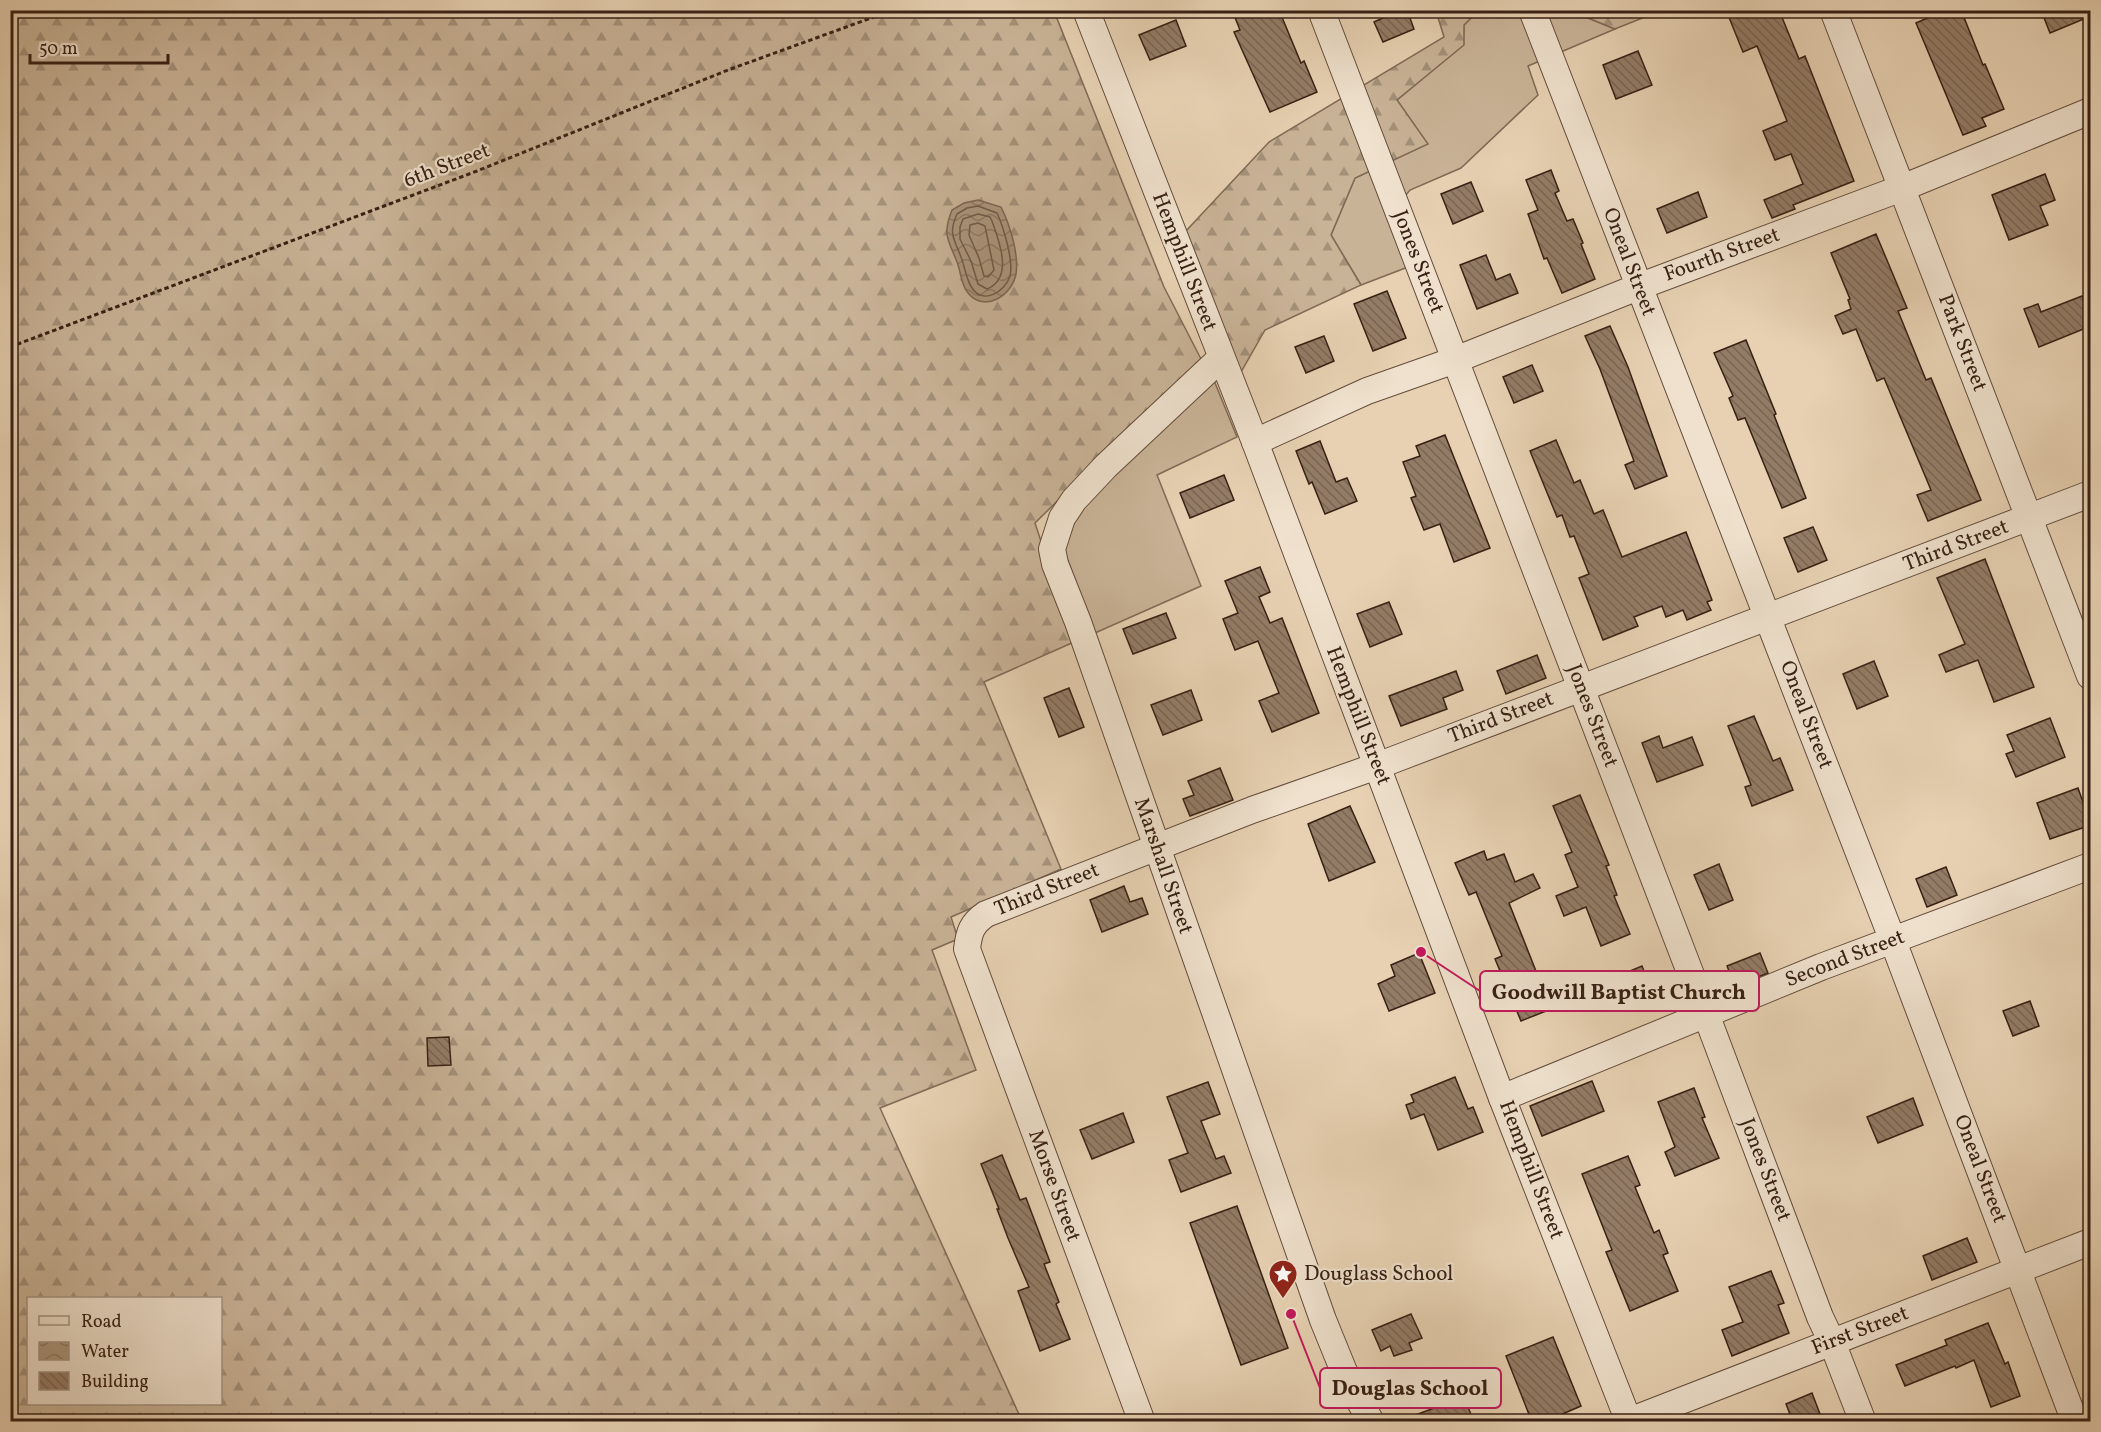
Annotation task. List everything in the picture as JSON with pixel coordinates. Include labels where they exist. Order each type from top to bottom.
[{"type":"street","name":"Hemphill Street","points":[[1086,10],[1255,442],[1502,1098],[1629,1421]]},
{"type":"street","name":"Jones Street","points":[[1321,10],[1820,1317],[1863,1422]]},
{"type":"street","name":"Oneal Street","points":[[1532,10],[1893,941],[2075,1422]]},
{"type":"street","name":"Park Street","points":[[1833,10],[2091,676]]},
{"type":"street","name":"Fourth Street","points":[[1255,442],[1367,391],[1455,360],[1638,287],[1902,188],[2091,111]]},
{"type":"street","name":"Marshall Street","points":[[1221,358],[1074,500],[1062,518],[1052,549],[1054,564],[1078,622],[1323,1320],[1345,1374],[1371,1422]]},
{"type":"street","name":"Third Street","points":[[967,950],[971,928],[986,914],[1156,847],[1377,766],[2091,494]]},
{"type":"street","name":"Second Street","points":[[1502,1098],[1821,967],[2091,866]]},
{"type":"street","name":"Morse Street","points":[[967,950],[1142,1422]]},
{"type":"street","name":"First Street","points":[[1629,1421],[2091,1242]]},
{"type":"path","name":"6th Street","points":[[10,347],[477,171],[728,70],[893,10]]},
{"type":"green space","points":[[10,11],[1054,11],[1164,287],[1201,359],[1035,523],[1074,642],[984,682],[1061,869],[951,917],[958,939],[932,950],[976,1070],[880,1108],[1022,1421],[11,1421]]},
{"type":"green space","points":[[1436,11],[1478,11],[1464,25],[1464,45],[1397,100],[1428,144],[1355,178],[1331,235],[1361,285],[1265,330],[1241,372],[1186,231],[1269,142],[1444,37]]},
{"type":"green space","points":[[1478,11],[1571,11],[1615,29],[1528,66],[1538,95],[1461,168],[1410,190],[1387,218],[1408,267],[1361,285],[1331,235],[1355,178],[1427,144],[1397,100],[1463,45],[1464,25]]},
{"type":"green space","points":[[1571,11],[1660,11],[1615,29]]},
{"type":"green space","points":[[1213,378],[1237,437],[1157,475],[1201,586],[1095,633],[1064,550],[1079,509]]},
{"type":"water","points":[[978,200],[1001,207],[1008,222],[1017,266],[1009,289],[989,302],[974,299],[966,290],[947,237],[947,225],[952,210],[964,203]]},
{"type":"building","points":[[1232,10],[1279,10],[1301,63],[1304,61],[1317,92],[1270,112],[1234,32],[1240,30]]},
{"type":"building","points":[[1401,10],[1407,10],[1414,29],[1383,42],[1374,22]]},
{"type":"building","points":[[1739,10],[1779,10],[1799,59],[1805,56],[1854,181],[1793,205],[1795,209],[1772,218],[1764,200],[1803,184],[1791,154],[1775,160],[1763,131],[1787,121],[1757,46],[1743,52],[1728,15]]},
{"type":"building","points":[[1946,10],[1961,10],[2004,109],[1982,118],[1986,126],[1963,135],[1916,23]]},
{"type":"building","points":[[2053,10],[2091,10],[2091,16],[2050,33],[2043,15]]},
{"type":"building","points":[[1176,20],[1186,46],[1150,60],[1139,35]]},
{"type":"building","points":[[1638,51],[1652,85],[1616,99],[1603,65]]},
{"type":"building","points":[[1551,170],[1559,191],[1555,193],[1567,221],[1573,219],[1595,279],[1562,293],[1547,258],[1544,259],[1528,214],[1538,210],[1526,180]]},
{"type":"building","points":[[2045,174],[2055,200],[2040,206],[2048,225],[2009,240],[1992,195]]},
{"type":"building","points":[[1471,182],[1483,211],[1453,224],[1441,194]]},
{"type":"building","points":[[1698,192],[1707,217],[1667,233],[1657,209]]},
{"type":"building","points":[[1876,234],[1907,308],[1898,311],[1926,380],[1931,378],[1981,500],[1928,521],[1917,495],[1931,490],[1884,378],[1877,381],[1856,329],[1843,334],[1835,316],[1851,309],[1848,300],[1850,299],[1831,253]]},
{"type":"building","points":[[1486,255],[1496,280],[1510,274],[1518,293],[1477,309],[1460,265]]},
{"type":"building","points":[[1387,291],[1406,338],[1373,351],[1354,304]]},
{"type":"building","points":[[2082,296],[2091,317],[2091,326],[2039,347],[2024,309],[2038,304],[2041,312]]},
{"type":"building","points":[[1610,326],[1628,367],[1667,476],[1635,489],[1625,465],[1634,461],[1600,369],[1585,336]]},
{"type":"building","points":[[1324,336],[1334,361],[1306,373],[1295,347]]},
{"type":"building","points":[[1746,340],[1806,498],[1782,508],[1745,418],[1738,420],[1729,398],[1733,396],[1714,353]]},
{"type":"building","points":[[1532,365],[1543,391],[1514,403],[1503,377]]},
{"type":"building","points":[[1445,435],[1490,548],[1454,562],[1440,524],[1424,530],[1411,498],[1416,496],[1403,462],[1420,456],[1416,446]]},
{"type":"building","points":[[1556,440],[1574,483],[1580,480],[1594,514],[1603,510],[1622,557],[1686,532],[1712,600],[1707,602],[1711,610],[1687,620],[1683,610],[1666,617],[1662,606],[1634,617],[1638,626],[1603,640],[1579,578],[1589,574],[1574,536],[1570,537],[1562,515],[1557,517],[1530,451]]},
{"type":"building","points":[[1320,441],[1336,482],[1347,478],[1357,501],[1325,514],[1312,482],[1309,484],[1296,451]]},
{"type":"building","points":[[1224,475],[1234,500],[1190,518],[1180,493]]},
{"type":"building","points":[[1813,527],[1827,560],[1798,572],[1784,538]]},
{"type":"building","points":[[1985,559],[2034,687],[1994,702],[1978,660],[1946,672],[1939,655],[1965,644],[1937,578]]},
{"type":"building","points":[[1260,567],[1270,592],[1259,597],[1270,623],[1282,618],[1319,713],[1272,732],[1259,701],[1279,693],[1258,641],[1235,650],[1223,619],[1238,613],[1225,581]]},
{"type":"building","points":[[1389,602],[1402,634],[1370,647],[1357,614]]},
{"type":"building","points":[[1166,613],[1176,638],[1133,654],[1123,629]]},
{"type":"building","points":[[1537,655],[1546,678],[1506,694],[1497,671]]},
{"type":"building","points":[[1874,661],[1888,696],[1857,709],[1843,674]]},
{"type":"building","points":[[1456,671],[1463,690],[1443,698],[1447,709],[1401,726],[1389,696]]},
{"type":"building","points":[[1069,688],[1084,727],[1059,737],[1044,698]]},
{"type":"building","points":[[1191,690],[1202,720],[1163,735],[1151,705]]},
{"type":"building","points":[[1754,716],[1773,761],[1780,758],[1793,790],[1752,806],[1745,787],[1751,785],[1728,726]]},
{"type":"building","points":[[2050,718],[2065,757],[2016,777],[2006,754],[2014,751],[2007,735]]},
{"type":"building","points":[[1659,736],[1663,748],[1692,737],[1703,765],[1657,782],[1642,743]]},
{"type":"building","points":[[1220,768],[1233,800],[1190,816],[1183,799],[1194,795],[1188,781]]},
{"type":"building","points":[[2078,788],[2091,825],[2050,839],[2037,803]]},
{"type":"building","points":[[1580,795],[1609,865],[1606,866],[1617,895],[1614,896],[1630,934],[1601,946],[1586,907],[1564,916],[1556,896],[1578,887],[1565,855],[1572,852],[1553,806]]},
{"type":"building","points":[[1350,806],[1375,862],[1329,881],[1308,824]]},
{"type":"building","points":[[1484,851],[1487,860],[1504,854],[1515,882],[1533,874],[1540,888],[1509,903],[1551,1009],[1521,1021],[1495,959],[1502,956],[1476,892],[1469,895],[1455,863]]},
{"type":"building","points":[[1719,864],[1733,900],[1709,910],[1694,875]]},
{"type":"building","points":[[1946,867],[1957,895],[1927,907],[1916,879]]},
{"type":"building","points":[[1124,886],[1130,902],[1142,898],[1148,914],[1102,932],[1090,900]]},
{"type":"building","points":[[1419,953],[1435,993],[1389,1011],[1378,984],[1395,976],[1391,965]]},
{"type":"building","points":[[1760,953],[1768,973],[1735,986],[1727,966]]},
{"type":"building","points":[[1642,966],[1652,991],[1609,1009],[1599,984]]},
{"type":"building","points":[[2030,1001],[2039,1026],[2013,1036],[2003,1011]]},
{"type":"building","points":[[449,1037],[451,1065],[428,1066],[427,1038]]},
{"type":"building","points":[[1455,1077],[1468,1109],[1473,1107],[1483,1132],[1438,1150],[1424,1114],[1411,1119],[1406,1105],[1414,1102],[1411,1095]]},
{"type":"building","points":[[1592,1081],[1604,1111],[1542,1136],[1530,1106]]},
{"type":"building","points":[[1208,1082],[1220,1114],[1201,1121],[1216,1159],[1224,1156],[1231,1173],[1181,1192],[1169,1160],[1188,1153],[1167,1097]]},
{"type":"building","points":[[1694,1088],[1705,1117],[1702,1118],[1719,1158],[1675,1176],[1665,1152],[1675,1147],[1658,1102]]},
{"type":"building","points":[[1913,1098],[1923,1125],[1878,1143],[1867,1117]]},
{"type":"building","points":[[1123,1113],[1134,1142],[1092,1159],[1080,1130]]},
{"type":"building","points":[[1002,1155],[1020,1200],[1026,1198],[1050,1262],[1044,1264],[1070,1339],[1040,1351],[1018,1291],[1029,1287],[981,1164]]},
{"type":"building","points":[[1628,1156],[1640,1185],[1635,1187],[1654,1233],[1659,1230],[1668,1253],[1663,1255],[1678,1291],[1630,1311],[1606,1252],[1612,1250],[1582,1174]]},
{"type":"building","points":[[1237,1206],[1288,1348],[1241,1365],[1190,1223]]},
{"type":"building","points":[[1967,1238],[1977,1262],[1932,1280],[1923,1256]]},
{"type":"building","points":[[1771,1271],[1784,1303],[1778,1305],[1789,1333],[1732,1356],[1722,1330],[1743,1322],[1729,1287]]},
{"type":"building","points":[[1411,1314],[1422,1338],[1409,1343],[1412,1350],[1394,1356],[1390,1346],[1381,1351],[1372,1330]]},
{"type":"building","points":[[1988,1323],[2005,1364],[2008,1362],[2020,1396],[1991,1407],[1974,1360],[1905,1386],[1896,1365],[1947,1345],[1945,1340]]},
{"type":"building","points":[[1553,1337],[1581,1406],[1544,1422],[1532,1422],[1506,1356]]},
{"type":"building","points":[[1812,1393],[1823,1422],[1793,1422],[1786,1404]]},
{"type":"building","points":[[1464,1397],[1474,1422],[1403,1422],[1402,1420]]},
{"type":"place","name":"Goodwill Baptist Church","points":[[1421,952]]},
{"type":"place","name":"Douglass School","points":[[1283,1300]]},
{"type":"place","name":"Douglas School","points":[[1291,1314]]}]
